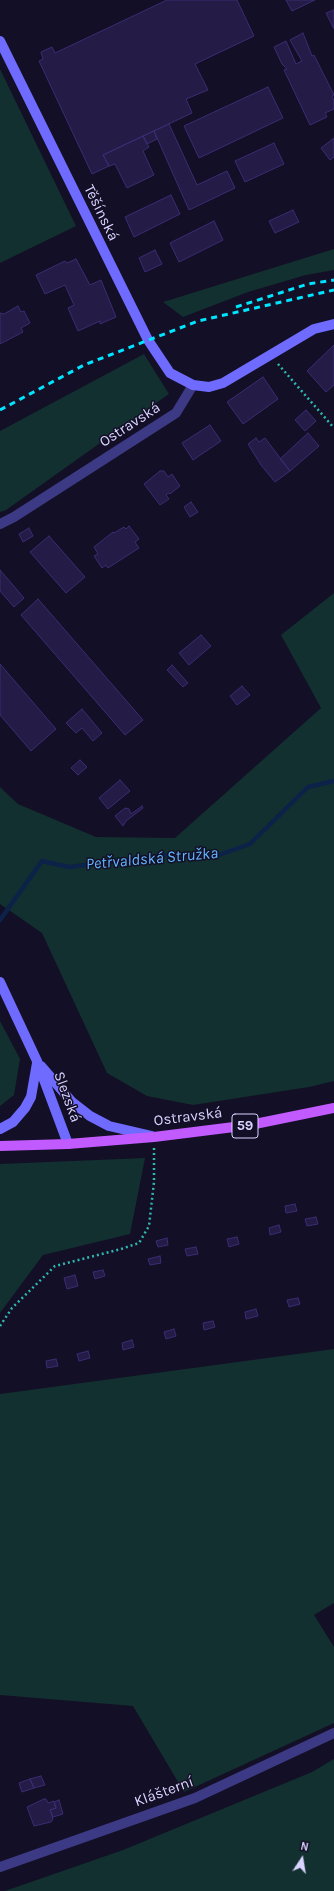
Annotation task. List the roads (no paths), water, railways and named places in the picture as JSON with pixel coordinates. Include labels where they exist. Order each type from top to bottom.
[{"type":"main road","name":"Ostravská","points":[[68,1144],[154,1137],[250,1125],[334,1108]]},
{"type":"main road","name":"59","points":[[0,1146],[68,1144]]},
{"type":"street","name":"Těšínská","points":[[0,41],[148,340],[170,373],[193,385]]},
{"type":"street","points":[[193,385],[209,387],[223,383],[314,329],[334,324]]},
{"type":"street","name":"Ostravská","points":[[0,524],[14,517],[176,413],[193,385]]},
{"type":"street","name":"Slezská","points":[[0,982],[37,1061],[68,1144]]},
{"type":"street","points":[[37,1061],[72,1102],[90,1116],[109,1126],[154,1137]]},
{"type":"street","name":"Slezská","points":[[0,1129],[13,1122],[25,1108],[31,1097],[37,1061]]},
{"type":"street","name":"Klášterní","points":[[0,1867],[195,1798],[334,1733]]},
{"type":"waterway","name":"Petřvaldská Stružka","points":[[0,920],[42,861],[69,867],[167,855],[216,856],[250,844],[308,787],[334,781]]},
{"type":"railway","points":[[236,307],[308,284],[334,280]]},
{"type":"railway","points":[[0,410],[84,365],[198,321],[334,290]]}]
